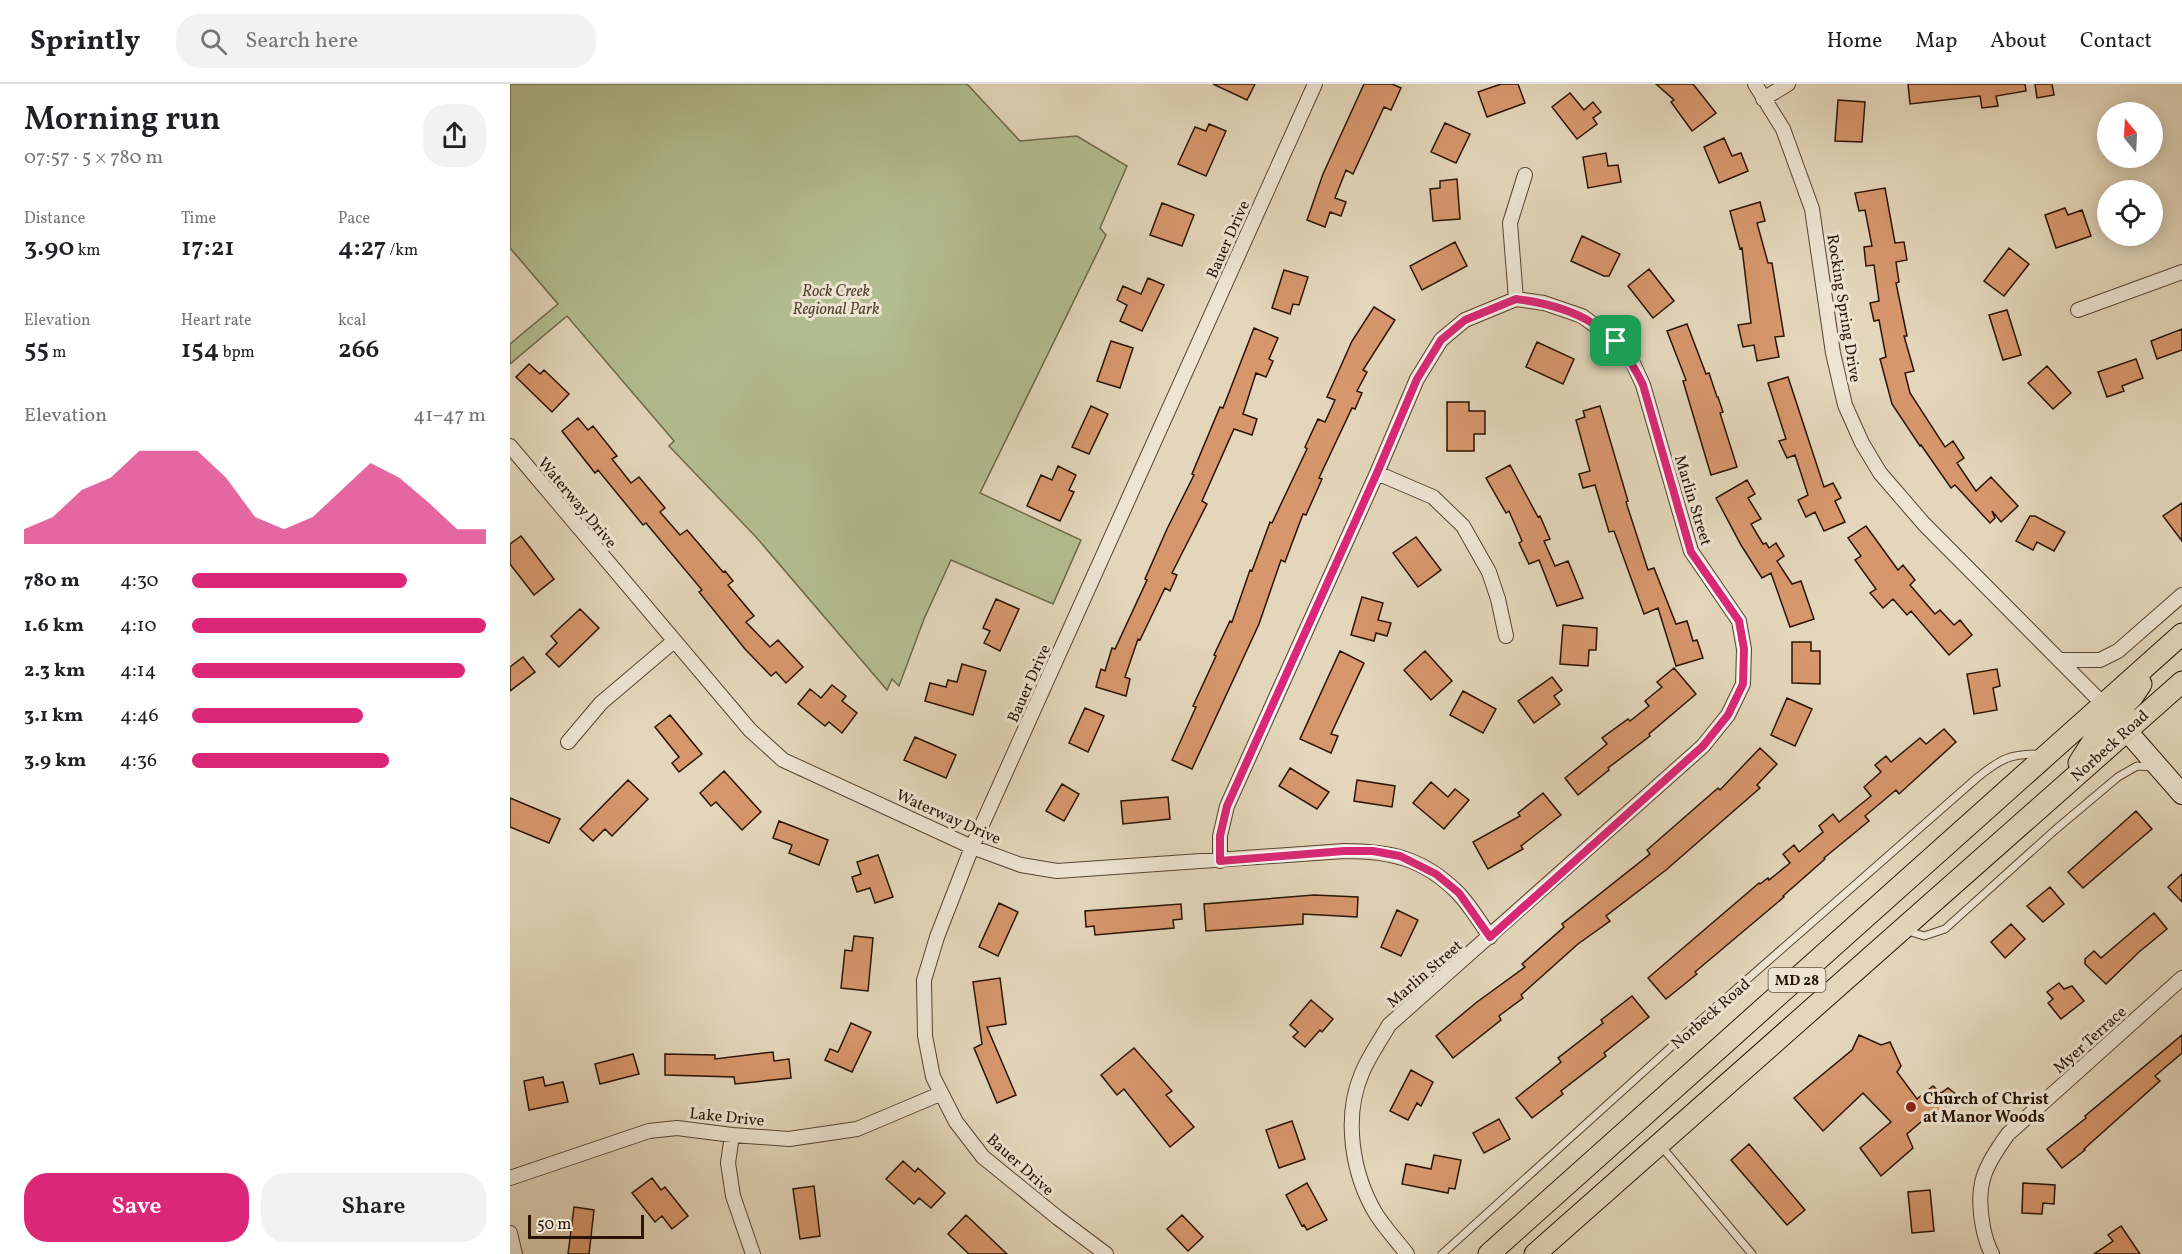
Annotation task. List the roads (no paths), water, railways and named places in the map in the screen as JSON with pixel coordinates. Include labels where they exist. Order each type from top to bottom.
[{"type":"main road","name":"Norbeck Road","points":[[1489,1254],[2182,634]]},
{"type":"main road","points":[[2126,730],[2122,706],[2133,696],[2159,655]]},
{"type":"main road","name":"Norbeck Road","points":[[1535,1254],[2126,730],[2178,689]]},
{"type":"main road","points":[[2068,782],[2094,738],[2105,728],[2103,704]]},
{"type":"main road","points":[[1638,1121],[1659,1144]]},
{"type":"street","name":"Bauer Drive","points":[[1106,1254],[983,1157],[956,1122],[933,1077],[925,1036],[924,980],[937,937],[972,847],[1315,84]]},
{"type":"street","name":"Rocking Spring Drive","points":[[1755,84],[1783,129],[1812,209],[1833,353],[1845,405],[1862,443],[1880,472],[1924,524],[2103,704]]},
{"type":"street","points":[[1763,99],[1788,84]]},
{"type":"street","points":[[1220,861],[1220,836],[1227,806],[1417,379],[1441,340],[1465,320],[1516,299],[1510,223],[1525,175]]},
{"type":"street","points":[[2078,310],[2182,272]]},
{"type":"street","name":"Marlin Street","points":[[1407,1254],[1377,1215],[1366,1194],[1353,1149],[1352,1126],[1355,1097],[1362,1073],[1389,1025],[1703,746],[1728,715],[1743,684],[1744,649],[1739,621],[1691,552],[1643,385],[1632,362],[1616,341],[1582,316],[1544,303],[1516,299]]},
{"type":"street","name":"Waterway Drive","points":[[510,446],[750,730],[783,760],[972,847],[1021,865],[1057,872],[1344,851],[1373,851],[1400,856],[1436,874],[1459,893],[1490,937]]},
{"type":"street","points":[[1377,473],[1432,496],[1463,526],[1489,572],[1506,636]]},
{"type":"street","points":[[2059,660],[2100,660],[2118,651],[2182,595]]},
{"type":"street","points":[[568,742],[601,703],[674,641]]},
{"type":"street","points":[[2126,730],[2182,794]]},
{"type":"street","name":"Myer Terrace","points":[[1992,1254],[1987,1245],[1979,1205],[1981,1184],[1989,1159],[2008,1134],[2182,978]]},
{"type":"street","name":"Lake Drive","points":[[510,1178],[649,1131],[677,1128],[789,1139],[857,1129],[940,1094]]},
{"type":"street","points":[[732,1135],[728,1162],[733,1196],[753,1254]]},
{"type":"street","points":[[510,1233],[515,1254]]},
{"type":"lane","name":"Norbeck Road","points":[[1442,1254],[1702,1019],[1978,777],[2009,756],[2048,754]]},
{"type":"lane","name":"Norbeck Road","points":[[1903,929],[1924,936],[1945,929],[2118,777],[2137,766],[2158,767]]},
{"type":"lane","points":[[1659,1144],[1752,1254]]},
{"type":"place","name":"Church of Christ at Manor Woods","points":[[1911,1107]]},
{"type":"park label","name":"Rock Creek Regional Park","points":[[836,299]]}]
